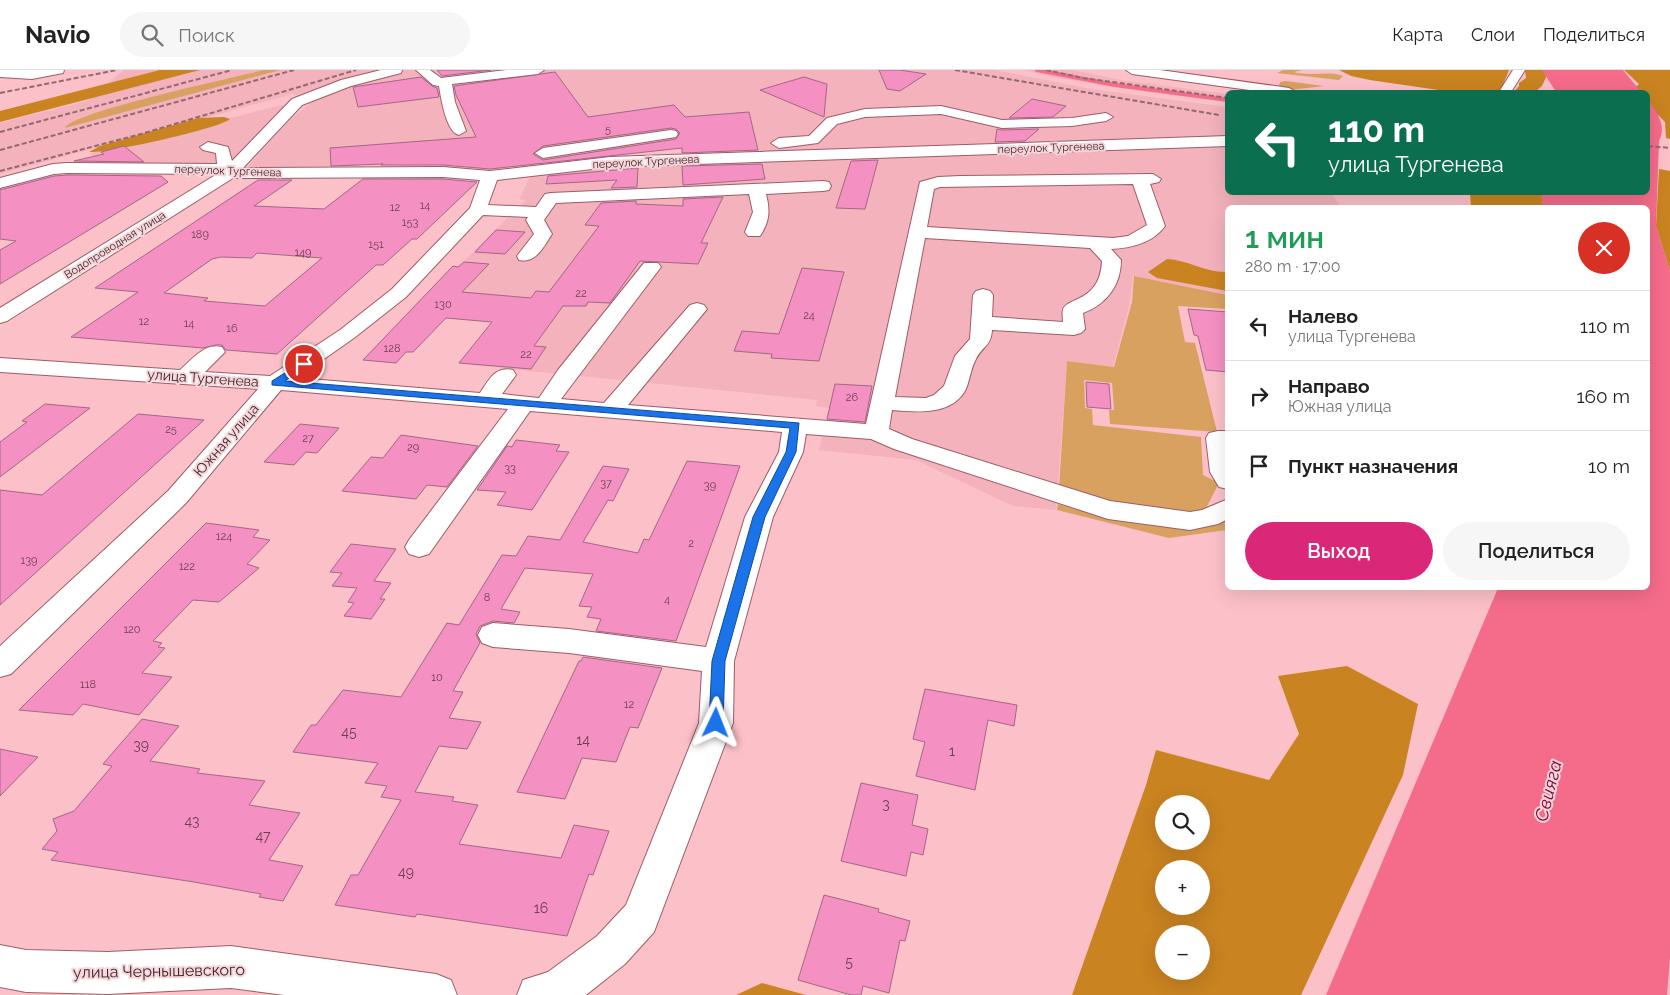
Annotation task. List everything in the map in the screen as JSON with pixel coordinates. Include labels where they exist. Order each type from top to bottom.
[{"type":"street","points":[[0,73],[32,75],[58,70]]},
{"type":"street","name":"Водопроводная улица","points":[[0,317],[227,171],[297,102],[346,83],[396,70]]},
{"type":"street","points":[[422,70],[438,82],[444,84],[447,89],[448,102],[459,131]]},
{"type":"street","points":[[438,82],[538,70]]},
{"type":"street","points":[[1132,70],[1275,90]]},
{"type":"street","points":[[1506,90],[1519,70]]},
{"type":"street","points":[[656,160],[813,140],[832,121],[865,113],[941,110],[1002,124],[1072,122],[1106,117]]},
{"type":"street","points":[[443,172],[552,151],[671,134]]},
{"type":"street","name":"переулок Тургенева","points":[[0,182],[53,169],[67,168],[443,172],[490,176],[610,162],[1225,141]]},
{"type":"street","points":[[208,148],[223,150],[227,171]]},
{"type":"street","name":"Южная улица","points":[[0,665],[177,497],[276,383],[347,334],[399,293],[478,210],[490,176]]},
{"type":"street","points":[[876,432],[926,186],[931,183],[960,181],[1146,180],[1156,226],[1142,239],[1121,244],[918,232]]},
{"type":"street","points":[[526,256],[543,234],[535,220],[551,198],[823,186]]},
{"type":"street","points":[[754,232],[762,212],[756,189]]},
{"type":"street","points":[[478,210],[542,212]]},
{"type":"street","points":[[982,323],[1074,329],[1072,310],[1091,303],[1101,293],[1112,271],[1112,260],[1096,243]]},
{"type":"street","points":[[419,548],[462,491],[535,404],[566,375],[650,266]]},
{"type":"street","points":[[881,403],[928,405],[942,400],[954,389],[966,356],[981,340],[983,295]]},
{"type":"street","points":[[610,411],[697,309]]},
{"type":"street","points":[[186,377],[214,352]]},
{"type":"street","name":"улица Тургенева","points":[[0,365],[276,383],[876,432],[921,450],[1108,510],[1190,521],[1208,518],[1225,510]]},
{"type":"street","points":[[486,400],[505,375]]},
{"type":"street","points":[[548,993],[611,950],[640,918],[716,723],[718,661],[759,517],[791,452],[795,425]]},
{"type":"street","points":[[1225,439],[1218,438],[1225,476]]},
{"type":"street","points":[[493,635],[569,641],[718,661]]},
{"type":"street","name":"улица Чернышевского","points":[[0,966],[26,971],[108,973],[231,967],[353,990],[436,995]]},
{"type":"shaded area","points":[[124,70],[994,70],[1091,89],[1225,107],[1225,138],[747,155],[739,140],[488,169],[450,161],[245,169],[291,119],[313,101],[292,94],[0,174],[0,123],[87,101]]},
{"type":"shaded area","points":[[160,70],[200,70],[0,122],[0,111]]},
{"type":"shaded area","points":[[264,70],[280,70],[65,128],[74,121],[123,104]]},
{"type":"shaded area","points":[[1024,70],[1072,70],[1121,80],[1225,94],[1225,102],[1133,90],[1052,77]]},
{"type":"shaded area","points":[[1283,70],[1303,70],[1294,72],[1338,74],[1343,76],[1339,80],[1277,73]]},
{"type":"shaded area","points":[[1339,70],[1509,70],[1501,90],[1438,90],[1351,76]]},
{"type":"shaded area","points":[[1525,70],[1545,70],[1548,73],[1542,86],[1537,90],[1516,90],[1519,83],[1526,78]]},
{"type":"shaded area","points":[[1624,70],[1670,70],[1670,139],[1666,138],[1665,122],[1650,107],[1650,90],[1632,90],[1639,84]]},
{"type":"shaded area","points":[[1286,81],[1324,86],[1290,90],[1279,86],[1280,82]]},
{"type":"shaded area","points":[[282,105],[286,107],[232,164],[98,164],[91,153]]},
{"type":"shaded area","points":[[224,117],[230,119],[205,129],[116,149],[89,152],[100,146],[198,118]]},
{"type":"shaded area","points":[[1225,145],[1225,195],[1332,195],[1340,205],[1225,205],[1225,295],[1133,276],[1130,302],[1113,367],[1067,361],[1056,510],[1013,506],[916,460],[819,450],[829,408],[816,406],[817,400],[472,365],[511,314],[435,284],[453,266],[458,267],[526,200],[519,199],[532,173],[847,157]]},
{"type":"shaded area","points":[[1659,169],[1670,171],[1670,271],[1656,226]]},
{"type":"shaded area","points":[[1470,195],[1542,195],[1544,205],[1471,205]]},
{"type":"shaded area","points":[[1167,259],[1212,271],[1225,272],[1225,291],[1157,278],[1148,272]]},
{"type":"shaded area","points":[[1134,276],[1225,295],[1225,309],[1178,306],[1185,342],[1195,343],[1217,432],[1110,424],[1109,410],[1114,410],[1112,383],[1084,380],[1085,408],[1092,409],[1093,425],[1201,437],[1203,475],[1219,483],[1205,510],[1194,513],[1114,503],[1059,489],[1067,361],[1114,367],[1132,302]]},
{"type":"shaded area","points":[[1058,504],[1115,520],[1178,527],[1225,518],[1225,530],[1169,538],[1057,510]]},
{"type":"shaded area","points":[[1347,666],[1418,704],[1403,775],[1301,995],[1072,995],[1146,785],[1156,750],[1269,780],[1299,734],[1278,676]]},
{"type":"shaded area","points":[[762,983],[806,995],[736,995]]},
{"type":"water","points":[[1542,70],[1623,70],[1639,90],[1555,90]]},
{"type":"water","name":"Свияга","points":[[1650,103],[1658,114],[1662,130],[1659,141],[1656,226],[1670,271],[1670,957],[1667,995],[1326,995],[1497,590],[1650,590],[1650,205],[1542,205],[1542,195],[1650,195]]},
{"type":"building","points":[[437,70],[491,70],[442,76]]},
{"type":"building","points":[[879,70],[900,70],[926,74],[900,91],[887,89]]},
{"type":"building","points":[[555,72],[588,117],[674,105],[685,117],[749,112],[758,150],[682,153],[682,148],[490,169],[443,165],[381,165],[383,164],[331,166],[330,148],[476,137],[456,95],[454,86]],"holes":[[[671,128],[676,129],[680,133],[676,139],[543,160],[533,154],[543,146]]]},
{"type":"building","points":[[421,77],[437,88],[439,97],[358,107],[353,87]]},
{"type":"building","points":[[804,77],[827,84],[824,117],[760,90]]},
{"type":"building","points":[[1032,99],[1066,106],[1053,117],[1009,118]]},
{"type":"building","points":[[997,129],[1039,129],[1025,141],[995,142]]},
{"type":"building","points":[[124,146],[144,162],[74,161],[104,154],[101,152]]},
{"type":"building","points":[[878,160],[865,209],[836,208],[851,161]]},
{"type":"building","points":[[762,164],[765,179],[683,185],[682,166]]},
{"type":"building","points":[[638,168],[637,187],[611,188],[617,180],[546,184],[548,176]]},
{"type":"building","points":[[54,176],[161,176],[168,182],[0,284],[0,250],[16,241],[0,239],[0,190]]},
{"type":"building","points":[[363,179],[443,179],[477,182],[417,239],[412,239],[383,265],[376,265],[277,354],[226,350],[222,345],[203,348],[71,337],[138,292],[95,288],[258,180],[292,180],[254,206],[324,209]],"holes":[[[257,253],[322,258],[265,306],[204,301],[208,298],[164,293],[212,259],[221,257],[252,258]]]},
{"type":"building","points":[[723,197],[701,243],[708,243],[698,264],[640,261],[610,303],[588,302],[586,306],[563,306],[534,346],[546,347],[531,369],[459,363],[492,322],[446,318],[413,352],[406,352],[396,363],[363,360],[453,266],[458,267],[464,262],[489,264],[462,292],[531,298],[536,291],[549,292],[599,226],[585,225],[601,203],[636,201],[636,204],[683,206],[683,199]]},
{"type":"building","points":[[496,230],[525,232],[505,254],[475,252]]},
{"type":"building","points":[[802,268],[844,272],[819,361],[771,358],[772,354],[734,351],[742,331],[779,334]]},
{"type":"building","points":[[1188,309],[1225,312],[1225,372],[1206,370],[1198,336],[1194,335]]},
{"type":"building","points":[[1086,382],[1109,384],[1111,409],[1087,407]]},
{"type":"building","points":[[835,384],[872,386],[865,422],[827,419]]},
{"type":"building","points":[[45,404],[90,408],[0,477],[0,442],[27,422],[22,421]]},
{"type":"building","points":[[138,414],[204,420],[0,605],[0,490],[42,495]]},
{"type":"building","points":[[300,424],[339,428],[317,453],[306,452],[294,465],[264,462]]},
{"type":"building","points":[[401,435],[478,446],[447,487],[427,485],[416,499],[342,491],[371,457],[383,458]]},
{"type":"building","points":[[516,440],[560,445],[556,451],[569,452],[532,510],[497,505],[506,492],[477,490],[507,446],[512,447]]},
{"type":"building","points":[[687,461],[740,466],[676,641],[596,631],[601,619],[587,617],[592,607],[579,606],[593,574],[525,568],[501,609],[520,612],[514,623],[493,621],[480,626],[476,634],[480,643],[453,691],[463,692],[449,718],[481,722],[467,749],[439,746],[415,792],[454,797],[452,801],[478,805],[459,844],[561,858],[574,825],[609,831],[593,875],[589,874],[567,936],[417,914],[415,917],[335,905],[351,875],[358,875],[401,800],[381,797],[387,786],[365,783],[378,763],[293,752],[311,725],[316,725],[343,690],[401,697],[447,623],[459,625],[502,555],[516,556],[528,536],[560,540],[603,466],[629,469],[613,501],[608,500],[583,542],[638,553],[644,539],[649,540]]},
{"type":"building","points":[[206,523],[259,530],[253,537],[270,540],[247,564],[259,568],[219,602],[193,600],[153,641],[162,643],[158,647],[165,648],[142,673],[172,677],[139,715],[83,704],[73,715],[19,710]]},
{"type":"building","points":[[351,544],[396,549],[374,581],[391,583],[380,599],[385,599],[371,619],[344,616],[354,603],[348,602],[357,588],[332,586],[342,573],[330,572]]},
{"type":"building","points":[[583,657],[662,668],[638,728],[630,727],[616,762],[582,758],[565,799],[517,792],[579,661]]},
{"type":"building","points":[[925,689],[1017,705],[1014,726],[988,720],[975,790],[916,776],[925,742],[913,739]]},
{"type":"building","points":[[142,719],[179,726],[150,761],[200,769],[197,773],[265,781],[249,805],[300,813],[269,860],[303,866],[283,901],[259,897],[261,894],[194,882],[51,860],[58,852],[42,849],[57,831],[53,819],[74,811],[112,766],[103,764]]},
{"type":"building","points":[[0,749],[38,757],[0,796]]},
{"type":"building","points":[[861,783],[918,795],[912,825],[928,829],[923,855],[911,852],[906,876],[841,861]]},
{"type":"building","points":[[824,895],[879,909],[878,912],[910,921],[905,941],[900,940],[889,993],[863,986],[861,995],[851,995],[798,980]]},
{"type":"waterway","points":[[1037,70],[1115,85],[1225,100]]},
{"type":"railway","points":[[0,93],[117,70]]},
{"type":"railway","points":[[0,132],[232,70]]},
{"type":"railway","points":[[0,150],[294,70]]},
{"type":"railway","points":[[0,171],[141,134],[356,70]]},
{"type":"railway","points":[[955,70],[1219,115]]},
{"type":"railway","points":[[1046,70],[1083,78],[1225,98]]},
{"type":"railway","points":[[1650,146],[1670,148]]},
{"type":"route","points":[[304,364],[276,383],[795,425],[791,452],[759,517],[718,661],[716,723]]}]
